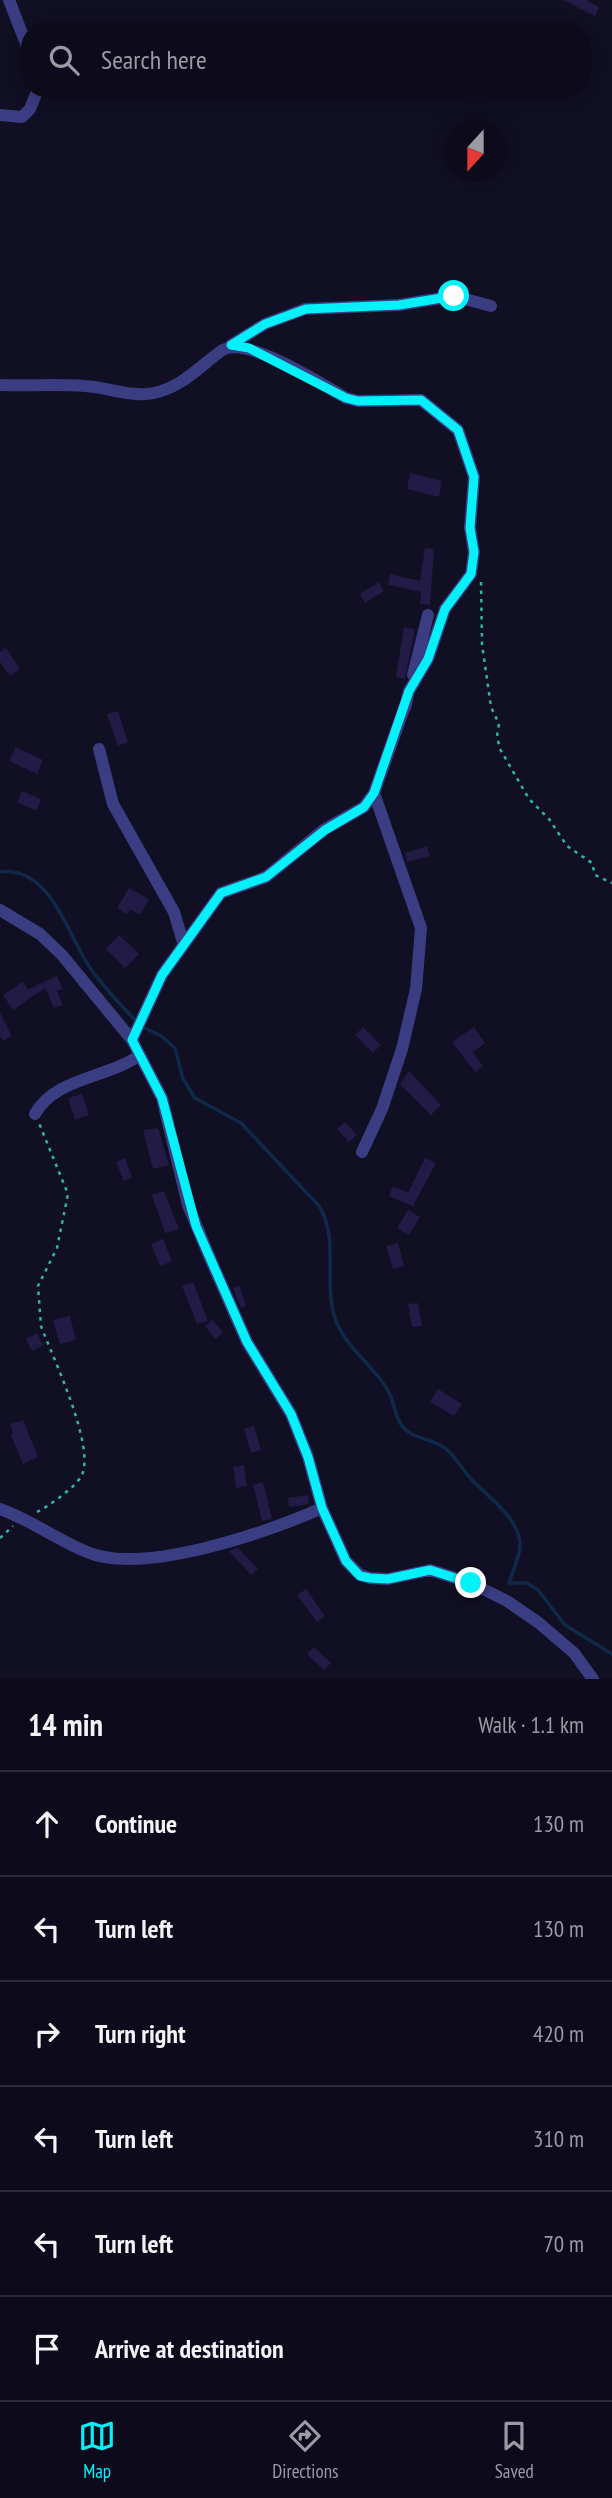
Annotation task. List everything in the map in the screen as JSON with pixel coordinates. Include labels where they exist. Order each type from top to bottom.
[{"type":"street","points":[[9,0],[21,31]]},
{"type":"street","points":[[0,115],[22,117],[30,109],[34,98]]},
{"type":"street","points":[[0,385],[85,386],[156,393],[199,372],[231,345],[265,324],[306,309],[399,305],[454,296],[491,306]]},
{"type":"street","points":[[231,345],[249,348],[346,398],[358,401],[421,400],[447,419],[464,443],[474,477],[470,528],[474,563],[471,574],[445,609],[428,659],[409,691],[405,708]]},
{"type":"street","points":[[132,1040],[162,975],[183,942],[221,893],[266,877],[325,830],[364,807],[374,793],[405,708],[428,615]]},
{"type":"street","points":[[99,749],[113,804],[174,912],[183,942]]},
{"type":"street","points":[[362,1152],[387,1096],[402,1049],[416,989],[421,928],[374,793]]},
{"type":"street","points":[[2,914],[40,934],[62,955],[132,1040],[140,1055],[162,1098],[196,1226],[247,1342],[291,1414],[308,1457],[322,1508],[343,1555],[360,1576],[388,1579],[430,1570],[471,1583],[507,1601],[539,1623],[574,1653],[593,1679]]},
{"type":"street","points":[[35,1114],[42,1100],[57,1090],[122,1068],[140,1055]]},
{"type":"street","points":[[0,1509],[23,1518],[87,1552],[108,1557],[141,1558],[184,1553],[297,1519],[322,1508]]},
{"type":"path","points":[[474,563],[482,585],[482,645],[491,707],[499,724],[497,736],[500,748],[529,799],[550,819],[567,846],[592,863],[595,875],[612,883]]},
{"type":"path","points":[[23,1518],[52,1504],[76,1483],[82,1474],[85,1457],[80,1429],[40,1318],[38,1286],[57,1248],[68,1194],[35,1114]]},
{"type":"building","points":[[563,0],[586,0],[599,7],[595,16]]},
{"type":"building","points":[[410,473],[442,481],[439,497],[407,489]]},
{"type":"building","points":[[425,548],[434,549],[430,605],[420,604],[421,592],[388,585],[390,574],[420,581]]},
{"type":"building","points":[[379,582],[384,591],[365,603],[360,594]]},
{"type":"building","points":[[404,627],[415,629],[405,679],[396,677]]},
{"type":"building","points":[[6,648],[20,669],[10,676],[0,662],[0,652]]},
{"type":"building","points":[[118,711],[128,742],[118,746],[107,714]]},
{"type":"building","points":[[16,747],[43,760],[37,774],[9,761]]},
{"type":"building","points":[[22,791],[41,799],[36,811],[17,802]]},
{"type":"building","points":[[427,846],[430,856],[407,862],[405,853]]},
{"type":"building","points":[[129,888],[149,899],[140,915],[130,909],[127,914],[117,908]]},
{"type":"building","points":[[119,935],[139,954],[125,968],[106,949]]},
{"type":"building","points":[[57,976],[63,989],[57,991],[63,1005],[54,1008],[45,988],[13,1010],[3,995],[23,982],[28,989]]},
{"type":"building","points":[[0,1013],[12,1036],[3,1041],[0,1036]]},
{"type":"building","points":[[363,1027],[381,1045],[373,1053],[355,1035]]},
{"type":"building","points":[[474,1027],[485,1043],[473,1052],[483,1066],[475,1072],[452,1042]]},
{"type":"building","points":[[409,1071],[441,1105],[431,1115],[400,1084]]},
{"type":"building","points":[[82,1094],[89,1115],[75,1120],[68,1098]]},
{"type":"building","points":[[345,1122],[357,1135],[349,1142],[337,1129]]},
{"type":"building","points":[[158,1128],[169,1165],[153,1169],[143,1130]]},
{"type":"building","points":[[125,1158],[132,1177],[124,1181],[116,1162]]},
{"type":"building","points":[[425,1158],[436,1163],[413,1206],[389,1196],[393,1186],[408,1193]]},
{"type":"building","points":[[164,1191],[179,1229],[165,1233],[152,1195]]},
{"type":"building","points":[[408,1210],[420,1217],[409,1235],[397,1228]]},
{"type":"building","points":[[163,1239],[172,1261],[160,1266],[151,1244]]},
{"type":"building","points":[[398,1243],[404,1266],[393,1269],[386,1246]]},
{"type":"building","points":[[193,1282],[208,1321],[197,1324],[182,1286]]},
{"type":"building","points":[[239,1285],[246,1306],[241,1308],[233,1288]]},
{"type":"building","points":[[418,1303],[422,1326],[412,1327],[408,1304]]},
{"type":"building","points":[[70,1316],[76,1340],[60,1344],[53,1320]]},
{"type":"building","points":[[213,1320],[223,1333],[215,1339],[205,1326]]},
{"type":"building","points":[[37,1333],[43,1345],[32,1351],[26,1339]]},
{"type":"building","points":[[438,1389],[462,1404],[454,1416],[430,1402]]},
{"type":"building","points":[[23,1420],[38,1457],[23,1464],[11,1436],[13,1434],[10,1424]]},
{"type":"building","points":[[254,1426],[261,1450],[251,1453],[244,1429]]},
{"type":"building","points":[[244,1465],[247,1486],[236,1488],[233,1467]]},
{"type":"building","points":[[263,1482],[272,1519],[262,1521],[253,1485]]},
{"type":"building","points":[[308,1495],[309,1504],[289,1507],[288,1498]]},
{"type":"building","points":[[238,1548],[258,1569],[251,1575],[229,1551]]},
{"type":"building","points":[[306,1589],[325,1616],[317,1622],[297,1595]]},
{"type":"building","points":[[314,1647],[331,1663],[324,1670],[307,1654]]},
{"type":"waterway","points":[[0,872],[17,873],[44,889],[92,971],[136,1021]]},
{"type":"waterway","points":[[141,1026],[161,1036],[175,1048],[183,1079],[195,1098],[241,1123],[319,1206],[328,1231],[331,1301],[338,1327],[385,1386],[403,1427],[449,1451],[468,1476],[510,1518],[519,1537],[520,1547],[509,1583],[527,1583],[538,1590],[565,1625],[612,1654]]},
{"type":"route","points":[[454,296],[399,305],[306,309],[265,324],[231,345],[249,348],[267,356],[346,398],[375,402],[421,400],[447,419],[458,430],[471,460],[474,495],[470,528],[474,563],[465,584],[445,609],[428,659],[409,691],[390,754],[374,793],[364,807],[325,830],[266,877],[221,893],[183,942],[162,975],[132,1040],[162,1098],[188,1205],[196,1226],[247,1342],[291,1414],[308,1457],[322,1508],[346,1561],[360,1576],[370,1578],[388,1579],[430,1570],[471,1583]]}]
